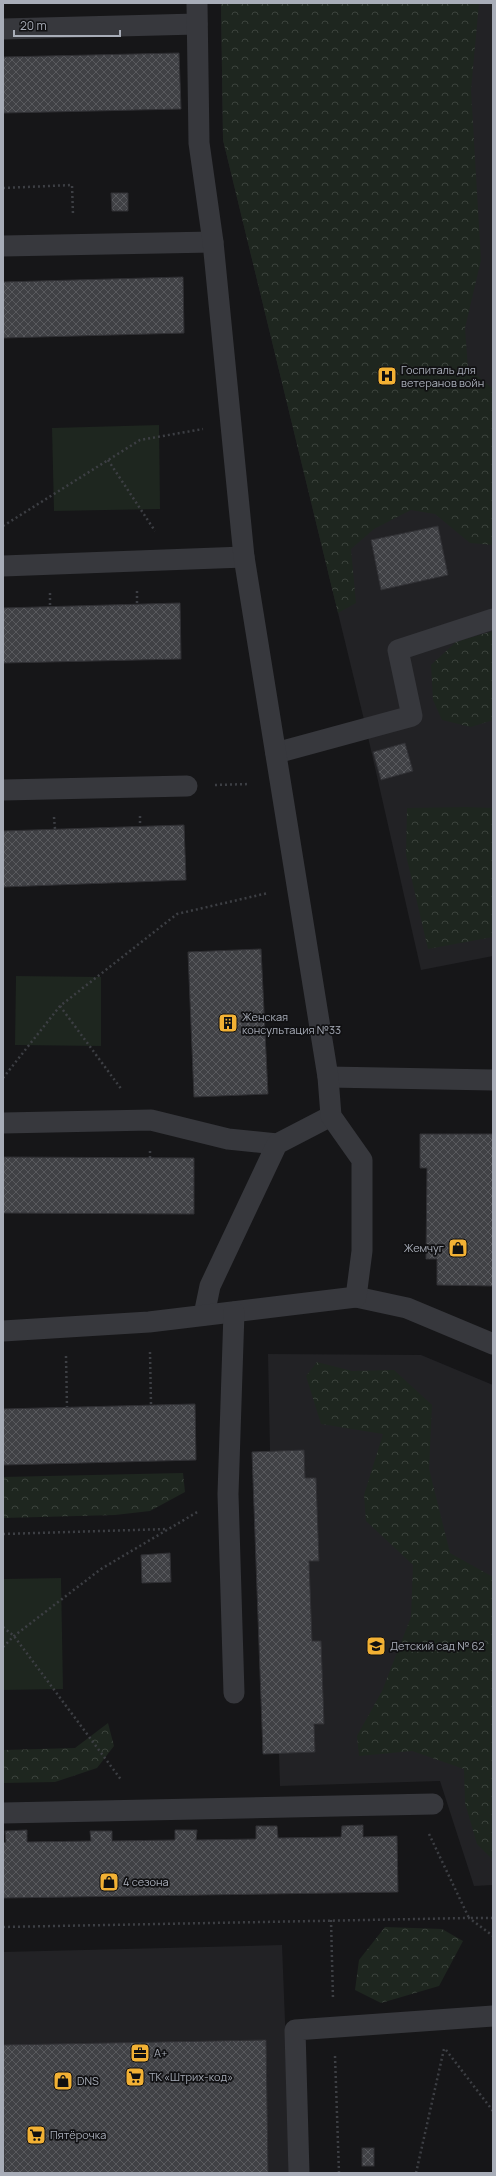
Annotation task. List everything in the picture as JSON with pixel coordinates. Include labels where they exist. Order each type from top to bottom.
[{"type":"lane","points":[[197,3],[199,143],[212,242],[244,557],[328,1077],[330,1116],[362,1160],[362,1251],[356,1297]]},
{"type":"lane","points":[[3,29],[197,24]]},
{"type":"lane","points":[[3,246],[212,242]]},
{"type":"lane","points":[[3,566],[244,557]]},
{"type":"lane","points":[[276,753],[412,716],[398,650],[493,619]]},
{"type":"lane","points":[[3,790],[187,786]]},
{"type":"lane","points":[[328,1077],[493,1080]]},
{"type":"lane","points":[[3,1123],[150,1120],[228,1139],[277,1144],[330,1116]]},
{"type":"lane","points":[[204,1315],[210,1286],[277,1144]]},
{"type":"lane","points":[[3,1331],[149,1322],[356,1297],[407,1308],[493,1344]]},
{"type":"lane","points":[[234,1312],[228,1494],[234,1693]]},
{"type":"lane","points":[[3,1813],[424,1804]]},
{"type":"lane","points":[[299,2173],[295,2030],[441,2021],[493,2016]]},
{"type":"path","points":[[3,188],[72,185],[73,245]]},
{"type":"path","points":[[3,526],[140,440],[231,424]]},
{"type":"path","points":[[108,460],[174,559]]},
{"type":"path","points":[[187,786],[254,784]]},
{"type":"path","points":[[3,1078],[60,1006],[177,914],[297,886]]},
{"type":"path","points":[[60,1006],[143,1120]]},
{"type":"path","points":[[149,1322],[151,1405]]},
{"type":"path","points":[[65,1327],[67,1407]]},
{"type":"path","points":[[3,1647],[14,1636],[100,1569],[228,1494]]},
{"type":"path","points":[[3,1534],[169,1529]]},
{"type":"path","points":[[3,1627],[14,1636],[144,1810]]},
{"type":"path","points":[[424,1804],[469,1918],[493,1936]]},
{"type":"path","points":[[3,1927],[493,1918]]},
{"type":"path","points":[[416,2173],[445,2048],[441,2021]]},
{"type":"path","points":[[445,2048],[493,2111]]},
{"type":"shaded area","name":"Госпиталь для ветеранов войн","points":[[221,3],[493,3],[493,956],[421,970],[366,728],[223,140]]},
{"type":"shaded area","name":"Детский сад № 62","points":[[268,1354],[421,1355],[493,1385],[493,1885],[474,1886],[440,1781],[280,1786],[279,1753],[263,1754],[252,1452],[270,1451]]},
{"type":"shaded area","points":[[282,1945],[291,2173],[3,2173],[3,1952]]},
{"type":"green space","name":"Госпиталь для ветеранов войн","points":[[221,3],[479,3],[471,90],[481,260],[465,328],[468,368],[493,389],[493,545],[470,543],[435,514],[411,510],[374,529],[351,549],[356,603],[338,613],[223,140]]},
{"type":"green space","points":[[159,425],[160,509],[54,511],[52,428]]},
{"type":"green space","points":[[493,631],[493,720],[471,727],[442,720],[433,700],[431,665],[456,642]]},
{"type":"green space","points":[[407,808],[493,808],[493,937],[428,949],[406,855]]},
{"type":"green space","points":[[16,976],[101,977],[101,1046],[15,1045]]},
{"type":"green space","points":[[317,1362],[352,1371],[394,1370],[432,1405],[429,1469],[450,1553],[493,1577],[493,1860],[477,1844],[465,1803],[464,1769],[412,1751],[359,1756],[357,1736],[382,1691],[411,1617],[413,1565],[366,1521],[364,1495],[383,1434],[321,1424],[306,1376]]},
{"type":"green space","points":[[183,1473],[185,1492],[150,1511],[115,1515],[3,1518],[3,1477]]},
{"type":"green space","points":[[61,1578],[63,1689],[3,1690],[3,1579]]},
{"type":"green space","points":[[108,1723],[114,1746],[97,1768],[55,1782],[3,1783],[3,1750],[75,1748]]},
{"type":"green space","points":[[385,1927],[442,1929],[463,1941],[439,1986],[381,2003],[355,1990],[359,1960]]},
{"type":"building","points":[[179,53],[181,109],[3,113],[3,57]]},
{"type":"building","points":[[111,193],[128,193],[128,211],[112,211]]},
{"type":"building","points":[[183,277],[184,333],[3,338],[3,282]]},
{"type":"building","points":[[438,526],[448,575],[381,590],[371,540]]},
{"type":"building","points":[[180,603],[181,659],[3,663],[3,608]]},
{"type":"building","points":[[405,743],[413,771],[381,780],[373,752]]},
{"type":"building","points":[[184,825],[186,880],[3,887],[3,831]]},
{"type":"building","name":"Женская консультация №33","points":[[261,949],[268,1094],[194,1097],[188,952]]},
{"type":"building","points":[[420,1134],[493,1134],[493,1286],[437,1285],[437,1259],[426,1259],[427,1168],[420,1168]]},
{"type":"building","points":[[3,1157],[194,1158],[194,1214],[3,1213]]},
{"type":"building","points":[[195,1404],[196,1460],[3,1465],[3,1409]]},
{"type":"building","points":[[304,1450],[305,1478],[316,1478],[319,1561],[309,1561],[312,1641],[321,1641],[324,1724],[314,1724],[315,1752],[263,1754],[252,1452]]},
{"type":"building","points":[[170,1553],[171,1582],[142,1583],[141,1555]]},
{"type":"building","points":[[363,1825],[363,1837],[397,1836],[398,1892],[3,1898],[3,1843],[6,1842],[5,1831],[27,1830],[27,1842],[91,1841],[90,1831],[112,1831],[112,1841],[175,1840],[175,1830],[197,1830],[196,1840],[256,1839],[256,1826],[277,1826],[278,1838],[341,1837],[342,1826]]},
{"type":"building","name":"ТК «Штрих-код»","points":[[266,2040],[268,2173],[4,2173],[3,2045]]},
{"type":"building","points":[[362,2148],[374,2148],[374,2166],[362,2166]]},
{"type":"place","name":"Госпиталь для ветеранов войн","points":[[387,376]]},
{"type":"place","name":"Женская консультация №33","points":[[228,1023]]},
{"type":"place","name":"Жемчуг","points":[[458,1248]]},
{"type":"place","name":"Детский сад № 62","points":[[376,1646]]},
{"type":"place","name":"4 сезона","points":[[109,1882]]},
{"type":"place","name":"А+","points":[[140,2053]]},
{"type":"place","name":"ТК «Штрих-код»","points":[[135,2077]]},
{"type":"place","name":"DNS","points":[[63,2081]]},
{"type":"place","name":"Пятёрочка","points":[[36,2135]]}]
